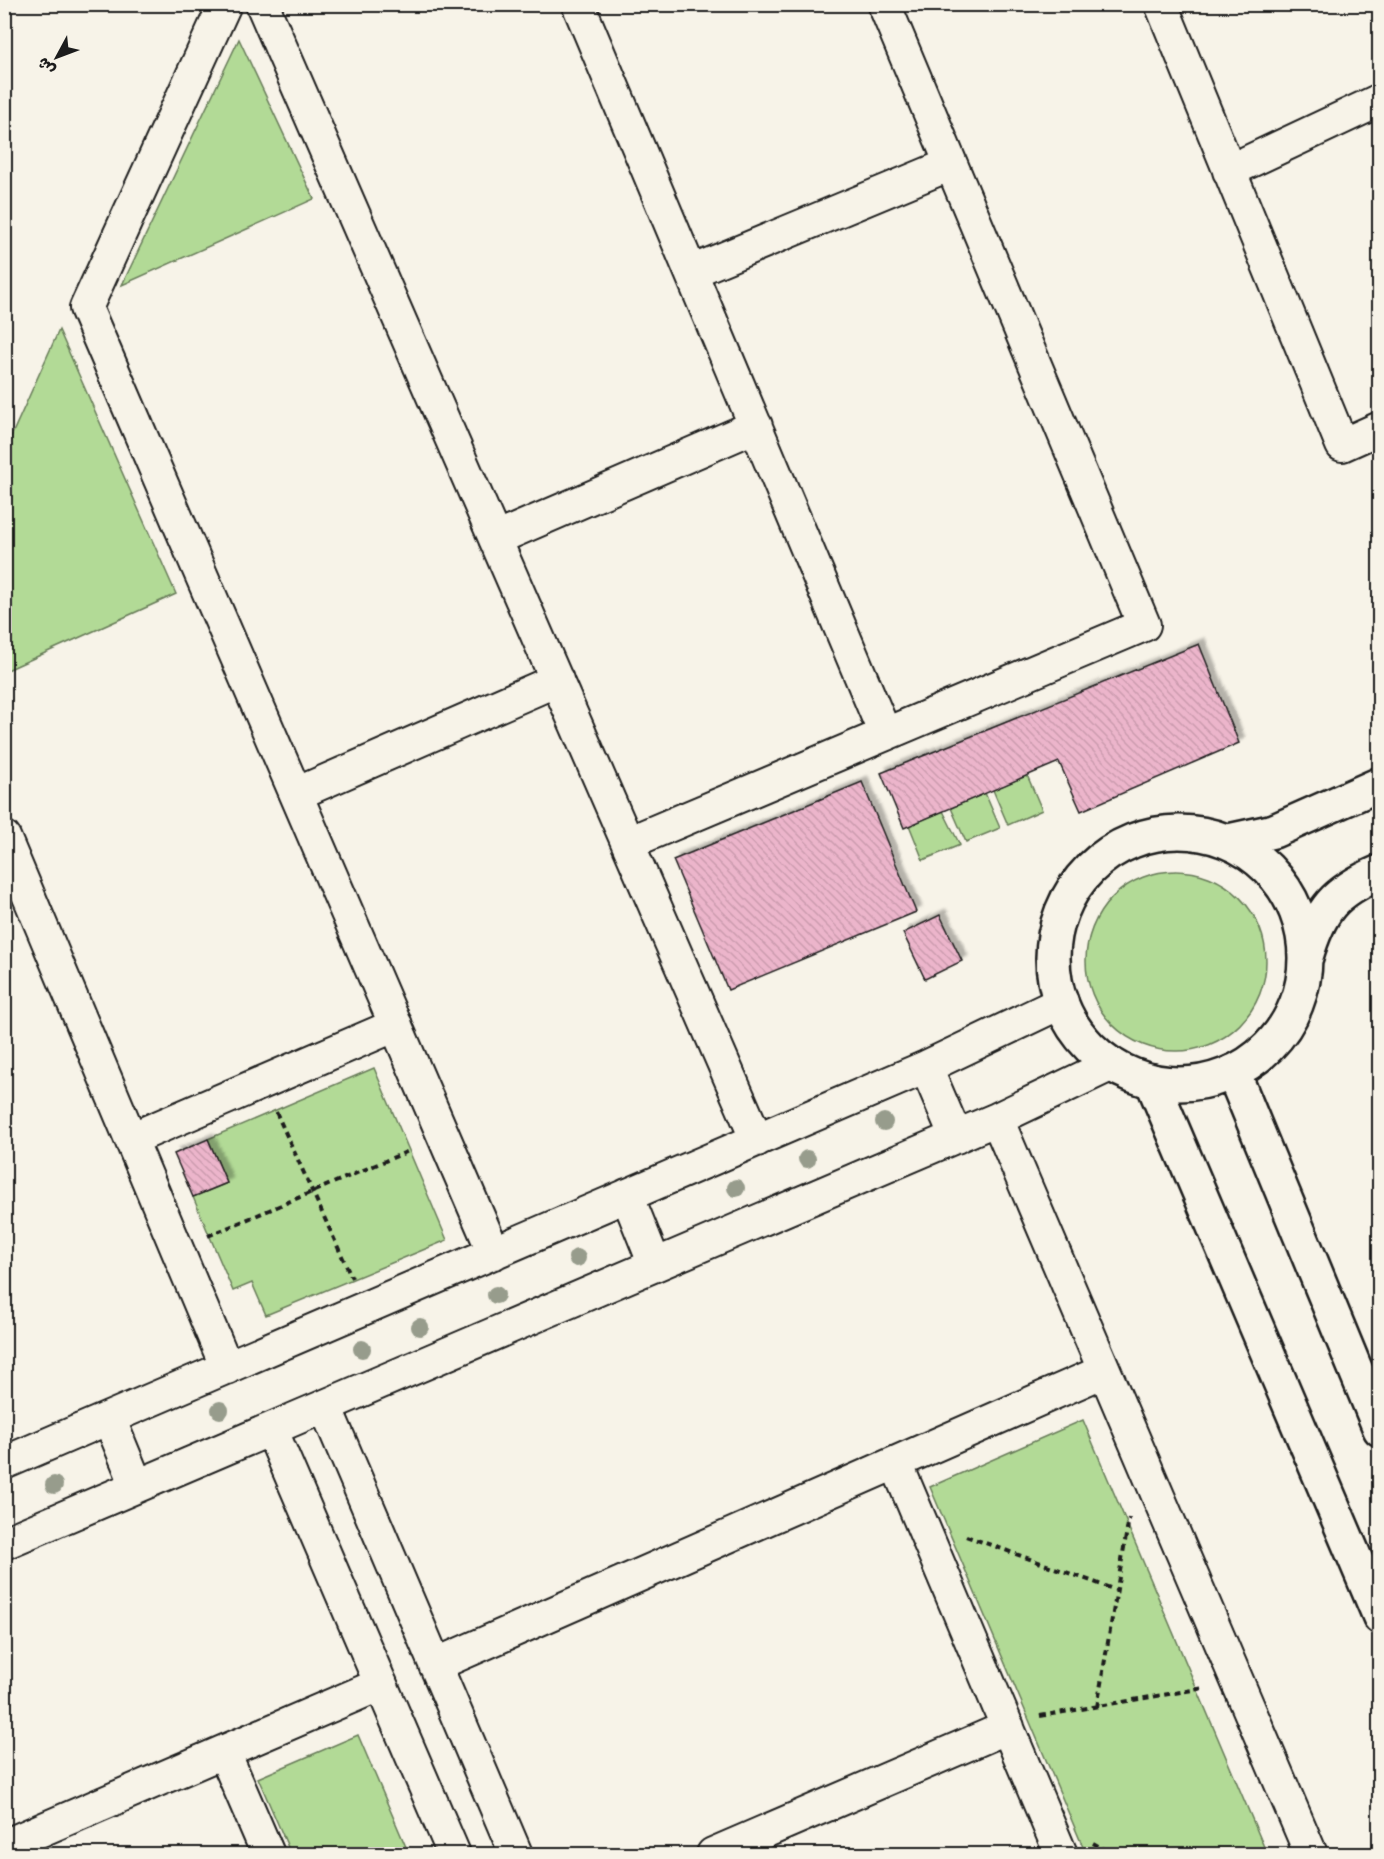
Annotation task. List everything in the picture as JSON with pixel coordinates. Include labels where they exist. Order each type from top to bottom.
[{"type":"main road","points":[[1228,841],[1274,831],[1380,784]]},
{"type":"main road","points":[[1305,958],[1300,923],[1286,891],[1270,870],[1250,854],[1228,841],[1185,832],[1142,837],[1102,857],[1086,872],[1063,909],[1057,930],[1054,973],[1062,1002],[1079,1034],[1112,1064],[1152,1081],[1179,1084],[1207,1081],[1233,1072],[1263,1053],[1286,1026],[1301,993],[1305,958],[1314,928],[1330,903],[1352,884],[1380,872]]},
{"type":"main road","points":[[1233,1072],[1380,1429]]},
{"type":"main road","points":[[1152,1081],[1380,1617]]},
{"type":"street","points":[[225,4],[86,308],[494,1252]]},
{"type":"street","points":[[262,4],[757,1140]]},
{"type":"street","points":[[578,4],[885,734]]},
{"type":"street","points":[[627,843],[1144,625],[884,4]]},
{"type":"street","points":[[1161,4],[1341,445],[1380,428]]},
{"type":"street","points":[[1229,171],[1380,100]]},
{"type":"street","points":[[691,272],[951,164]]},
{"type":"street","points":[[495,539],[756,426]]},
{"type":"street","points":[[296,794],[557,680]]},
{"type":"street","points":[[4,837],[227,1368]]},
{"type":"street","points":[[4,1463],[926,1067],[1062,1002]]},
{"type":"street","points":[[131,1139],[396,1026]]},
{"type":"street","points":[[4,1543],[956,1137],[1112,1064]]},
{"type":"street","points":[[926,1067],[956,1137]]},
{"type":"street","points":[[997,1119],[1311,1854]]},
{"type":"street","points":[[627,1195],[655,1265]]},
{"type":"street","points":[[435,1665],[1104,1371]]},
{"type":"street","points":[[325,1406],[516,1854]]},
{"type":"street","points":[[109,1418],[137,1486]]},
{"type":"street","points":[[271,1429],[454,1854]]},
{"type":"street","points":[[896,1463],[1062,1854]]},
{"type":"street","points":[[4,1846],[381,1684]]},
{"type":"street","points":[[713,1854],[1007,1725]]},
{"type":"street","points":[[224,1752],[268,1854]]},
{"type":"path","points":[[263,1083],[366,1308]]},
{"type":"path","points":[[177,1250],[444,1136]]},
{"type":"path","points":[[1097,1707],[1130,1510]]},
{"type":"path","points":[[920,1520],[1116,1590]]},
{"type":"path","points":[[1007,1725],[1238,1682]]},
{"type":"green space","points":[[239,39],[314,199],[122,285]]},
{"type":"green space","points":[[59,330],[176,594],[5,671],[5,450]]},
{"type":"green space","points":[[1027,775],[1042,810],[1008,825],[993,790]]},
{"type":"green space","points":[[985,793],[1000,828],[966,842],[951,808]]},
{"type":"green space","points":[[943,811],[960,845],[923,860],[909,825]]},
{"type":"green space","points":[[1176,871],[1210,878],[1226,886],[1240,897],[1251,911],[1259,927],[1266,961],[1259,995],[1251,1011],[1240,1025],[1226,1036],[1210,1044],[1176,1051],[1142,1044],[1126,1036],[1112,1025],[1101,1011],[1093,995],[1086,961],[1093,927],[1101,911],[1112,897],[1126,886],[1142,878]]},
{"type":"green space","points":[[374,1068],[447,1240],[266,1315],[252,1283],[233,1291],[193,1197],[227,1183],[208,1139]]},
{"type":"green space","points":[[1083,1420],[1267,1854],[1086,1854],[930,1487]]},
{"type":"green space","points":[[358,1735],[409,1854],[291,1854],[258,1778]]},
{"type":"building","points":[[1199,644],[1239,743],[1081,811],[1059,762],[904,828],[881,773]]},
{"type":"building","points":[[862,782],[916,912],[728,990],[673,860]]},
{"type":"building","points":[[940,915],[962,961],[925,979],[903,933]]},
{"type":"building","points":[[208,1139],[227,1183],[193,1197],[174,1154]]}]
